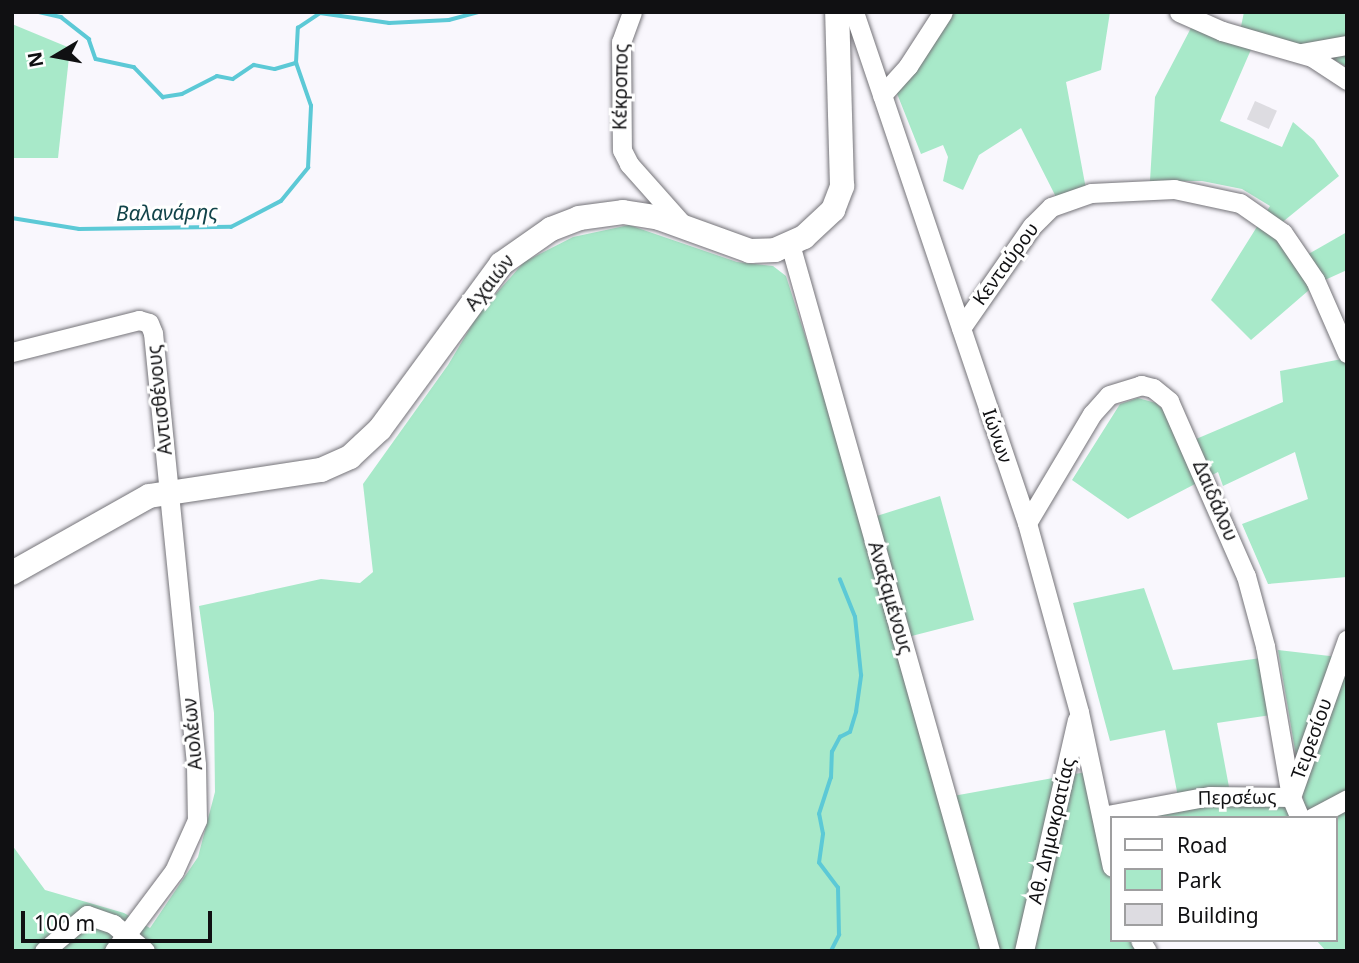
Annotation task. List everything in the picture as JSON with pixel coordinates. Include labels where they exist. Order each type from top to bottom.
[{"type":"main road","name":"Αχαιών","points":[[12,573],[132,503],[169,493],[321,470],[350,457],[380,429],[502,264],[551,229],[613,212],[644,214],[750,251],[790,244],[821,225],[842,191],[837,12]]},
{"type":"street","name":"Κέκροπος","points":[[632,12],[621,42],[622,150],[629,164],[684,226]]},
{"type":"street","name":"Ιώνων","points":[[854,12],[1027,523],[1079,712],[1110,857]]},
{"type":"street","points":[[882,95],[908,66],[943,12]]},
{"type":"street","points":[[1179,12],[1222,31],[1301,53],[1347,80]]},
{"type":"street","points":[[1301,53],[1347,45]]},
{"type":"street","name":"Κενταύρου","points":[[961,328],[1032,226],[1051,207],[1091,193],[1174,189],[1240,203],[1283,233],[1315,280],[1347,353]]},
{"type":"street","name":"Αναξαμένους","points":[[790,244],[990,951]]},
{"type":"street","name":"Αντισθένους","points":[[12,352],[126,323],[149,323],[169,493]]},
{"type":"street","name":"Δαιδάλου","points":[[1027,523],[1104,400],[1135,385],[1153,388],[1164,395],[1180,419],[1245,576],[1265,646],[1290,797],[1299,816]]},
{"type":"street","name":"Αιολέων","points":[[114,951],[181,859],[197,820],[196,765],[169,493]]},
{"type":"street","name":"Τειρεσίου","points":[[1290,797],[1347,640]]},
{"type":"street","name":"Αθ. Δημοκρατίας","points":[[1024,951],[1079,712]]},
{"type":"street","name":"Περσέως","points":[[1102,816],[1210,796],[1290,797]]},
{"type":"street","points":[[1316,816],[1347,799]]},
{"type":"street","points":[[44,951],[83,915],[106,920],[145,951]]},
{"type":"green space","points":[[955,12],[1110,12],[1101,70],[1066,82],[1086,189],[1056,197],[1021,128],[979,155],[963,190],[943,181],[948,157],[943,145],[921,154],[896,91]]},
{"type":"green space","points":[[1244,12],[1347,12],[1347,67],[1310,46],[1256,38],[1220,121],[1282,147],[1293,122],[1314,140],[1339,176],[1274,229],[1298,260],[1347,232],[1347,270],[1316,284],[1251,340],[1211,300],[1270,206],[1242,189],[1202,181],[1150,181],[1155,97],[1192,26],[1238,41]]},
{"type":"green space","points":[[12,24],[70,48],[58,158],[12,158]]},
{"type":"green space","points":[[629,225],[737,262],[773,266],[786,276],[864,520],[940,496],[974,620],[896,640],[942,798],[1086,772],[1111,816],[1110,942],[1136,942],[1142,951],[12,951],[12,845],[45,890],[124,913],[150,928],[198,857],[215,792],[214,713],[199,606],[321,579],[360,583],[373,572],[363,484],[448,365],[479,313],[524,262],[573,237]]},
{"type":"green space","points":[[1347,358],[1347,577],[1268,584],[1242,524],[1308,499],[1295,452],[1223,486],[1218,472],[1128,519],[1072,480],[1120,404],[1138,398],[1156,403],[1172,419],[1182,445],[1283,402],[1280,371]]},
{"type":"green space","points":[[1144,588],[1173,670],[1261,658],[1271,715],[1217,723],[1229,787],[1304,803],[1278,650],[1347,658],[1347,951],[1326,951],[1318,942],[1338,942],[1338,816],[1126,816],[1180,807],[1165,730],[1110,741],[1073,603]]},
{"type":"building","points":[[1255,101],[1277,111],[1269,129],[1247,119]]},
{"type":"waterway","points":[[39,12],[61,17],[89,39],[96,59],[134,67],[163,97],[182,94],[217,76],[233,79],[254,65],[275,69],[296,63]]},
{"type":"waterway","name":"Βαλανάρης","points":[[12,218],[79,229],[231,227],[281,201],[308,168],[311,106],[296,63],[298,28],[320,13],[389,23],[449,20],[478,12]]},
{"type":"waterway","points":[[831,951],[839,935],[838,888],[819,863],[823,834],[819,814],[831,778],[832,752],[840,737],[850,732],[856,712],[861,675],[855,617],[840,580]]}]
